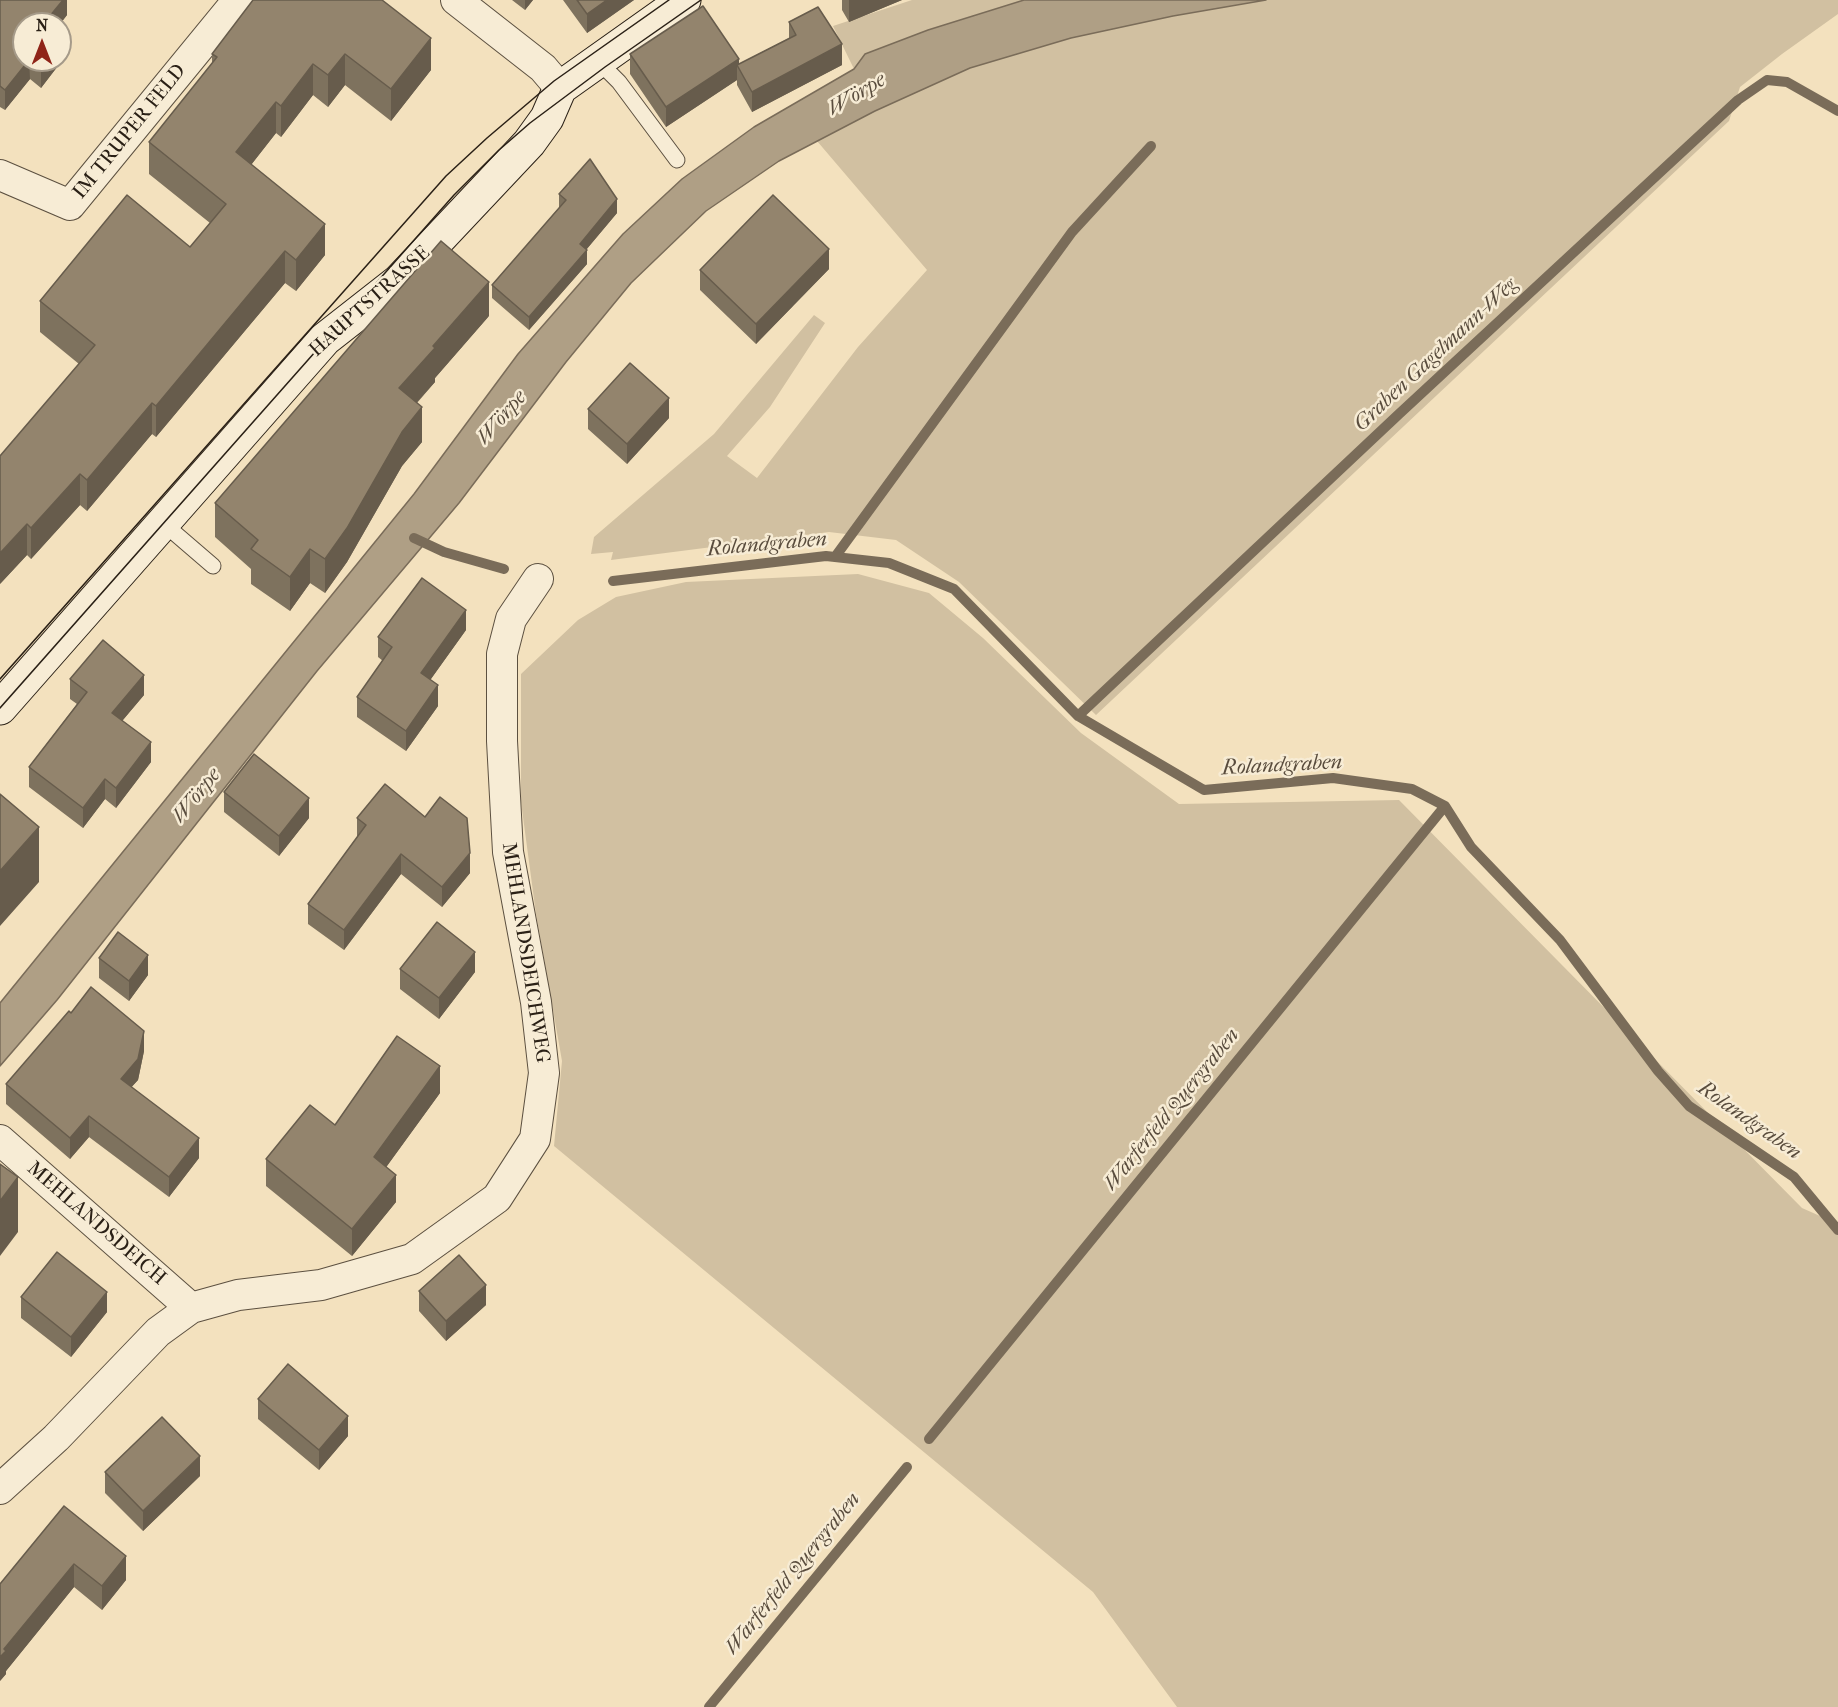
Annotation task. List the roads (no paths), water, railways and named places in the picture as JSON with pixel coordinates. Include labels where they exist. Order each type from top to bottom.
[{"type":"street","name":"IM TRUPER FELD","points":[[0,175],[70,204],[238,0]]},
{"type":"street","points":[[456,0],[543,68],[560,88]]},
{"type":"street","name":"HAUPTSTRASSE","points":[[0,708],[325,339],[399,281],[529,144],[547,118],[560,88],[684,0]]},
{"type":"street","name":"MEHLANDSDEICHWEG","points":[[0,1489],[56,1438],[158,1332],[191,1308],[238,1295],[321,1285],[412,1259],[497,1198],[535,1139],[544,1073],[536,1002],[508,852],[502,741],[502,654],[511,619],[538,579]]},
{"type":"street","name":"MEHLANDSDEICH","points":[[0,1140],[191,1308]]},
{"type":"lane","points":[[597,60],[619,82],[677,159]]},
{"type":"lane","points":[[163,522],[213,566]]},
{"type":"water","name":"Wörpe","points":[[1024,0],[1266,0],[1173,16],[1071,38],[970,68],[875,111],[779,161],[706,211],[631,283],[566,362],[459,503],[317,671],[57,1000],[0,1066],[0,1003],[414,494],[518,354],[623,234],[682,179],[754,127],[854,69],[865,54],[928,30]]},
{"type":"waterway","name":"Graben Gagelmann-Weg","points":[[1078,716],[1738,100],[1767,80],[1787,82],[1838,111]]},
{"type":"waterway","points":[[835,557],[1072,232],[1151,146]]},
{"type":"waterway","name":"Rolandgraben","points":[[414,538],[444,552],[504,569]]},
{"type":"waterway","name":"Rolandgraben","points":[[613,581],[826,556],[889,563],[954,589],[1078,716],[1204,790],[1333,778],[1412,789],[1445,806],[1471,847],[1560,940],[1658,1071],[1689,1106],[1794,1177],[1838,1230]]},
{"type":"waterway","name":"Warferfeld Quergraben","points":[[929,1439],[1445,806]]},
{"type":"waterway","name":"Warferfeld Quergraben","points":[[709,1707],[907,1467]]},
{"type":"tram line","points":[[0,679],[446,176],[554,81],[669,0]]},
{"type":"tram line","points":[[0,708],[454,195],[530,123],[701,0]]}]
